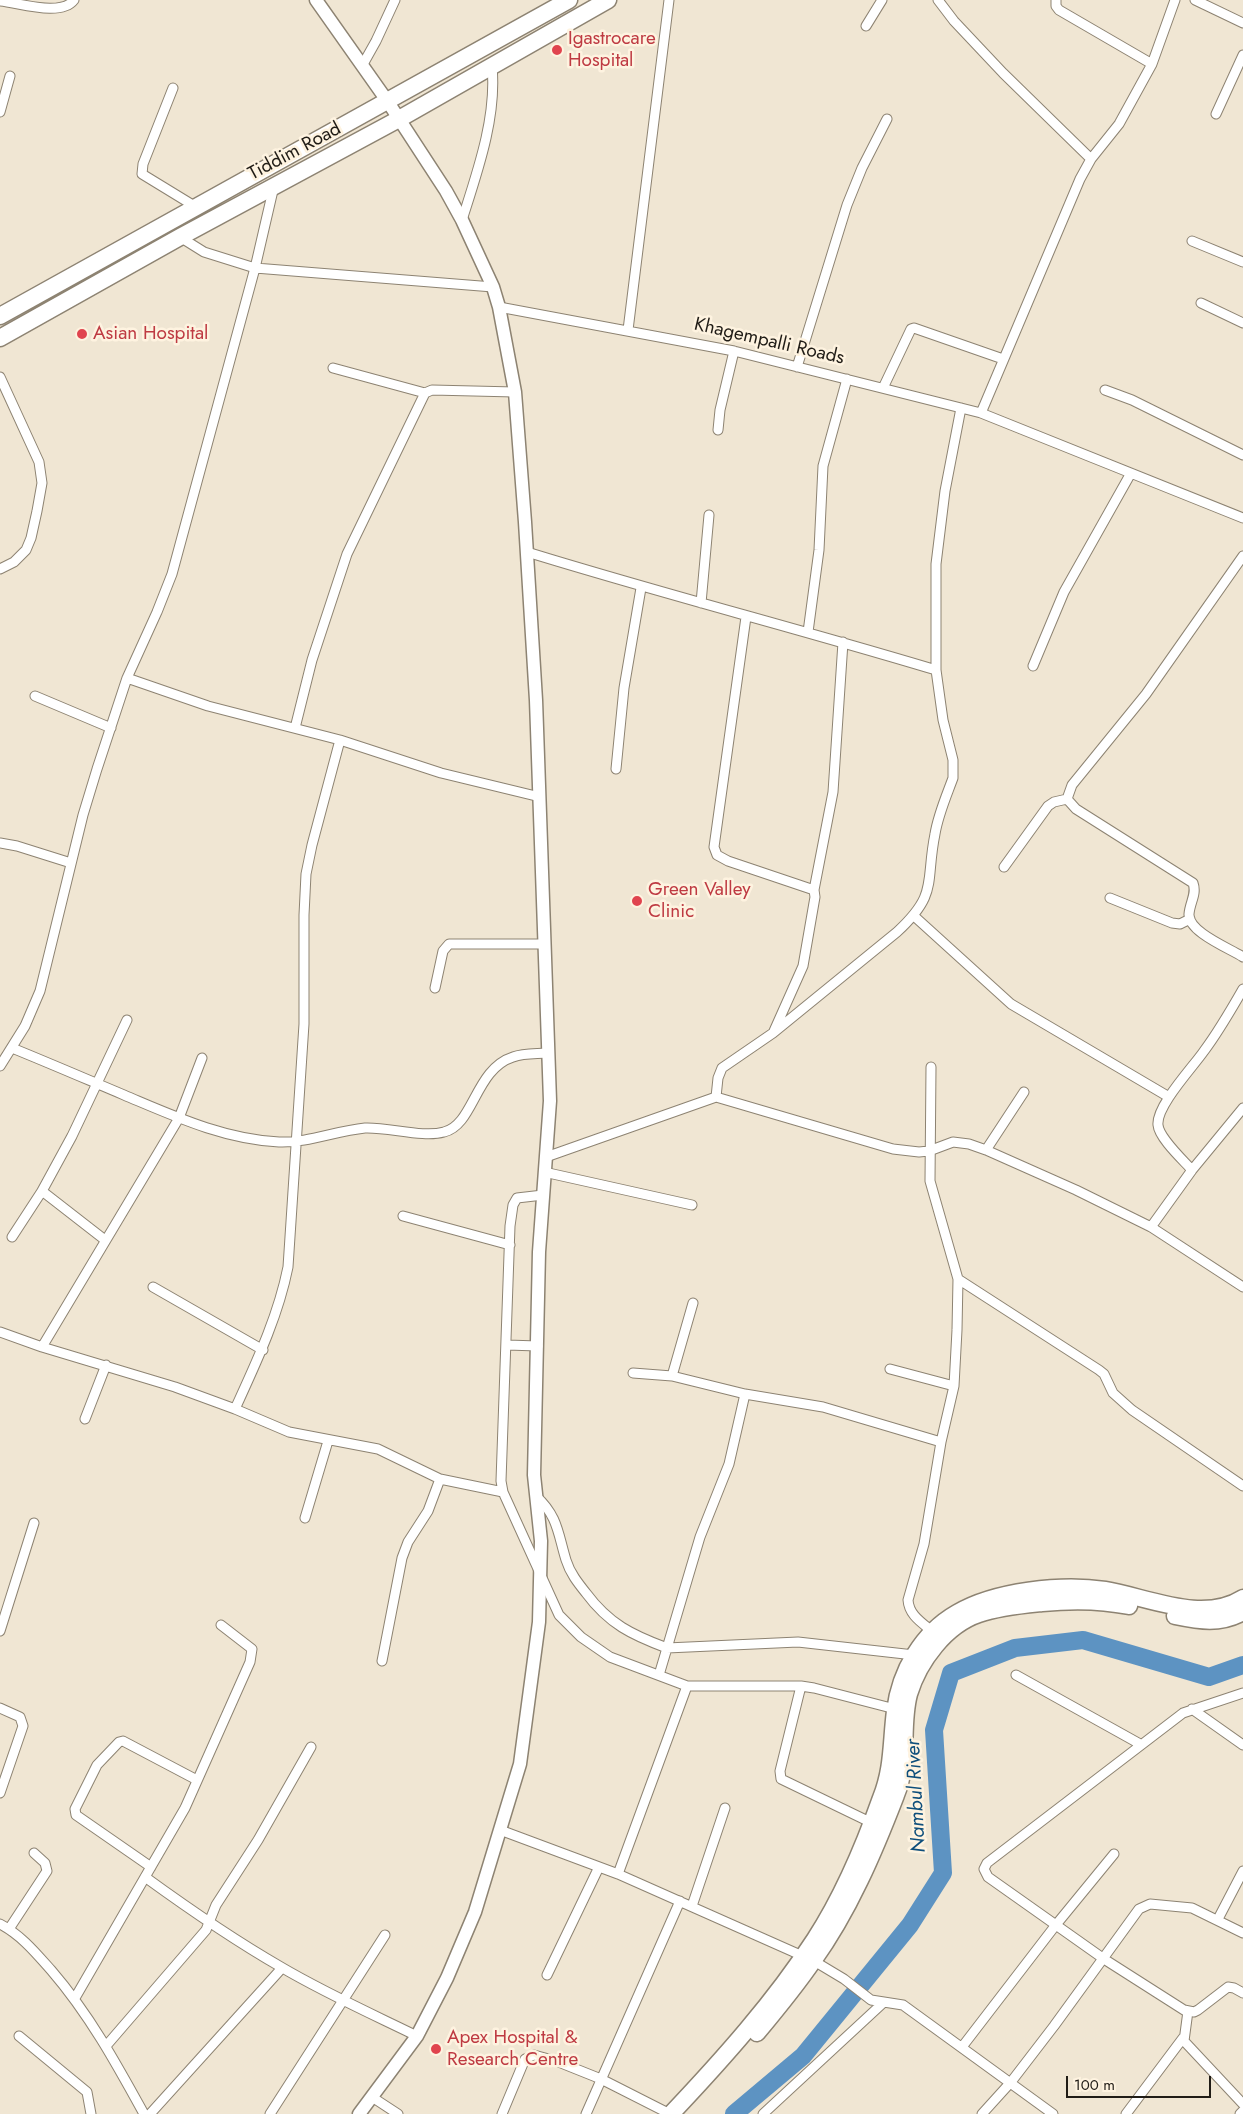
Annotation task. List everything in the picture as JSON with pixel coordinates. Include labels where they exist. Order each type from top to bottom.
[{"type":"highway","name":"Tiddim Road","points":[[0,316],[569,0]]},
{"type":"highway","name":"Tiddim Road","points":[[0,338],[180,237],[399,119],[608,0]]},
{"type":"highway","points":[[670,2114],[808,1958],[855,1862],[887,1784],[901,1711],[906,1668],[933,1632],[949,1618],[974,1604],[1028,1592],[1058,1589],[1102,1590],[1190,1609],[1212,1609],[1228,1606],[1243,1598]]},
{"type":"highway","points":[[686,2114],[760,2030],[854,1891],[898,1792],[903,1775],[906,1751],[901,1711],[915,1679],[933,1650],[945,1636],[978,1614],[1001,1608],[1069,1600],[1119,1604],[1202,1621],[1226,1619],[1243,1612]]},
{"type":"street","points":[[0,1],[57,9],[67,7],[74,0]]},
{"type":"street","points":[[316,0],[388,102],[446,191],[462,220],[499,307],[515,392],[527,552],[540,797],[550,1101],[546,1157],[540,1195],[534,1346],[534,1475],[541,1542],[539,1622],[520,1764],[475,1912],[447,1978],[417,2036],[359,2114]]},
{"type":"street","points":[[362,66],[395,0]]},
{"type":"street","points":[[628,330],[669,0]]},
{"type":"street","points":[[866,26],[882,0]]},
{"type":"street","points":[[938,0],[954,21],[1003,73],[1091,159]]},
{"type":"street","points":[[1056,0],[1056,6],[1059,10],[1152,64]]},
{"type":"street","points":[[980,413],[1080,179],[1091,159],[1119,124],[1152,64],[1175,0]]},
{"type":"street","points":[[1195,0],[1243,22]]},
{"type":"street","points":[[1216,114],[1243,55]]},
{"type":"street","points":[[462,220],[481,156],[494,86],[492,67]]},
{"type":"street","points":[[0,112],[10,76]]},
{"type":"street","points":[[173,88],[141,171],[147,178],[196,207]]},
{"type":"street","points":[[797,367],[848,205],[862,168],[887,119]]},
{"type":"street","points":[[0,1066],[25,1026],[40,991],[96,768],[127,678],[172,574],[255,268],[274,186]]},
{"type":"street","points":[[180,237],[204,252],[255,268],[492,287]]},
{"type":"street","points":[[1192,240],[1243,262]]},
{"type":"street","points":[[1201,303],[1243,323]]},
{"type":"street","name":"Khagempalli Roads","points":[[499,307],[734,351],[980,413],[1243,518]]},
{"type":"street","points":[[883,388],[911,329],[914,328],[1003,358]]},
{"type":"street","points":[[718,430],[720,410],[734,351]]},
{"type":"street","points":[[333,368],[425,393],[432,390],[515,392]]},
{"type":"street","points":[[0,377],[39,462],[42,482],[31,538],[26,550],[14,562],[0,569]]},
{"type":"street","points":[[808,632],[818,550],[823,466],[847,379]]},
{"type":"street","points":[[1105,390],[1132,400],[1243,455]]},
{"type":"street","points":[[295,728],[312,660],[347,554],[425,393]]},
{"type":"street","points":[[716,1097],[718,1078],[722,1068],[773,1033],[914,916],[929,890],[934,834],[953,778],[953,760],[943,720],[936,670],[936,564],[945,491],[961,408]]},
{"type":"street","points":[[1033,666],[1064,592],[1131,473]]},
{"type":"street","points":[[701,603],[709,515]]},
{"type":"street","points":[[527,552],[641,588],[844,642],[936,670]]},
{"type":"street","points":[[1067,799],[1072,785],[1146,694],[1243,556]]},
{"type":"street","points":[[616,769],[624,688],[641,588]]},
{"type":"street","points":[[746,617],[714,847],[717,855],[728,861],[814,890]]},
{"type":"street","points":[[773,1033],[803,966],[815,897],[814,890],[833,792],[844,642]]},
{"type":"street","points":[[127,678],[208,706],[340,740],[441,773],[540,797]]},
{"type":"street","points":[[35,696],[111,728]]},
{"type":"street","points":[[235,1409],[263,1350],[284,1290],[288,1267],[304,1024],[306,874],[340,740]]},
{"type":"street","points":[[1004,867],[1048,806],[1054,802],[1067,799]]},
{"type":"street","points":[[1067,799],[1076,809],[1193,883],[1196,889],[1189,914],[1190,923],[1198,930],[1242,955]]},
{"type":"street","points":[[0,843],[17,846],[71,863]]},
{"type":"street","points":[[1110,898],[1172,923],[1180,924],[1190,919]]},
{"type":"street","points":[[914,916],[1011,1004],[1169,1097]]},
{"type":"street","points":[[435,988],[443,951],[449,944],[544,944]]},
{"type":"street","points":[[1192,1170],[1160,1133],[1157,1123],[1169,1097],[1204,1052],[1243,989]]},
{"type":"street","points":[[12,1237],[42,1191],[98,1084],[127,1020]]},
{"type":"street","points":[[12,1048],[179,1118],[223,1133],[250,1139],[297,1142],[364,1128],[434,1134],[445,1132],[456,1126],[484,1079],[498,1064],[513,1057],[547,1053]]},
{"type":"street","points":[[42,1347],[179,1118],[202,1058]]},
{"type":"street","points":[[931,1067],[930,1151],[932,1189],[958,1279],[954,1386],[941,1442],[924,1544],[908,1600],[909,1609],[913,1615],[933,1632]]},
{"type":"street","points":[[986,1150],[1024,1092]]},
{"type":"street","points":[[546,1157],[716,1097],[908,1152],[930,1151],[953,1142],[986,1150],[1076,1190],[1151,1227],[1243,1286]]},
{"type":"street","points":[[1151,1227],[1192,1170],[1243,1108]]},
{"type":"street","points":[[544,1172],[692,1205]]},
{"type":"street","points":[[42,1191],[106,1240]]},
{"type":"street","points":[[540,1195],[517,1198],[513,1205],[502,1417],[501,1481],[503,1492],[560,1615],[581,1637],[610,1657],[687,1686],[801,1686],[901,1711]]},
{"type":"street","points":[[403,1216],[510,1245]]},
{"type":"street","points":[[958,1279],[1099,1370],[1104,1374],[1113,1393],[1132,1410],[1243,1486]]},
{"type":"street","points":[[153,1287],[263,1350]]},
{"type":"street","points":[[672,1376],[693,1303]]},
{"type":"street","points":[[0,1332],[42,1347],[175,1387],[235,1409],[289,1432],[328,1441],[378,1449],[440,1479],[503,1492]]},
{"type":"street","points":[[507,1344],[534,1346]]},
{"type":"street","points":[[85,1420],[106,1366]]},
{"type":"street","points":[[890,1369],[954,1386]]},
{"type":"street","points":[[633,1373],[672,1376],[745,1394],[823,1408],[941,1442]]},
{"type":"street","points":[[659,1675],[700,1537],[729,1464],[745,1394]]},
{"type":"street","points":[[305,1518],[328,1441]]},
{"type":"street","points":[[382,1661],[402,1558],[408,1542],[428,1511],[440,1479]]},
{"type":"street","points":[[536,1496],[550,1511],[556,1521],[567,1563],[574,1578],[598,1608],[613,1622],[634,1635],[667,1648],[808,1642],[914,1655]]},
{"type":"street","points":[[0,1631],[34,1524]]},
{"type":"street","points":[[75,1998],[185,1808],[253,1653],[252,1649],[221,1625]]},
{"type":"street","points":[[1016,1675],[1140,1744]]},
{"type":"street","points":[[618,1874],[687,1686]]},
{"type":"street","points":[[801,1686],[780,1771],[781,1778],[872,1822]]},
{"type":"street","points":[[1243,1692],[1183,1713],[1140,1744],[985,1866],[985,1874],[988,1877],[1055,1926],[1188,2011],[1198,2010],[1228,1987],[1243,1992]]},
{"type":"street","points":[[0,1708],[20,1717],[23,1726],[0,1793]]},
{"type":"street","points":[[1192,1709],[1243,1745]]},
{"type":"street","points":[[151,1867],[76,1815],[75,1809],[95,1767],[119,1742],[123,1741],[197,1780]]},
{"type":"street","points":[[106,2046],[201,1936],[209,1923],[214,1908],[258,1840],[310,1747]]},
{"type":"street","points":[[692,1906],[725,1808]]},
{"type":"street","points":[[500,1830],[618,1874],[808,1958],[844,1979],[871,2000],[903,2005],[1053,2114]]},
{"type":"street","points":[[9,1929],[47,1871],[46,1866],[34,1853]]},
{"type":"street","points":[[962,2047],[1055,1926],[1114,1854]]},
{"type":"street","points":[[547,1975],[600,1867]]},
{"type":"street","points":[[1218,1920],[1243,1870]]},
{"type":"street","points":[[145,1877],[209,1923],[282,1968],[417,2036]]},
{"type":"street","points":[[586,2114],[680,1901]]},
{"type":"street","points":[[982,2114],[1011,2082],[1104,1959],[1136,1912],[1144,1906],[1150,1904],[1192,1908],[1243,1933]]},
{"type":"street","points":[[0,1924],[31,1947],[75,1998],[106,2046],[144,2114]]},
{"type":"street","points":[[270,2114],[385,1935]]},
{"type":"street","points":[[150,2114],[282,1968]]},
{"type":"street","points":[[763,2114],[884,2002]]},
{"type":"street","points":[[1126,2114],[1183,2038],[1188,2011]]},
{"type":"street","points":[[19,2036],[86,2092],[92,2114]]},
{"type":"street","points":[[1183,2038],[1185,2043],[1243,2104]]},
{"type":"street","points":[[502,2114],[525,2059],[529,2056],[542,2056],[601,2080],[670,2114]]},
{"type":"street","points":[[372,2097],[398,2114]]},
{"type":"street","points":[[1240,2114],[1243,2111]]},
{"type":"waterway","name":"Nambul River","points":[[734,2114],[803,2056],[910,1925],[943,1873],[934,1730],[951,1673],[1015,1648],[1083,1640],[1209,1677],[1243,1665]]},
{"type":"place","name":"Igastrocare Hospital","points":[[557,50]]},
{"type":"place","name":"Asian Hospital","points":[[82,334]]},
{"type":"place","name":"Green Valley Clinic","points":[[637,901]]},
{"type":"place","name":"Apex Hospital & Research Centre","points":[[436,2049]]}]
